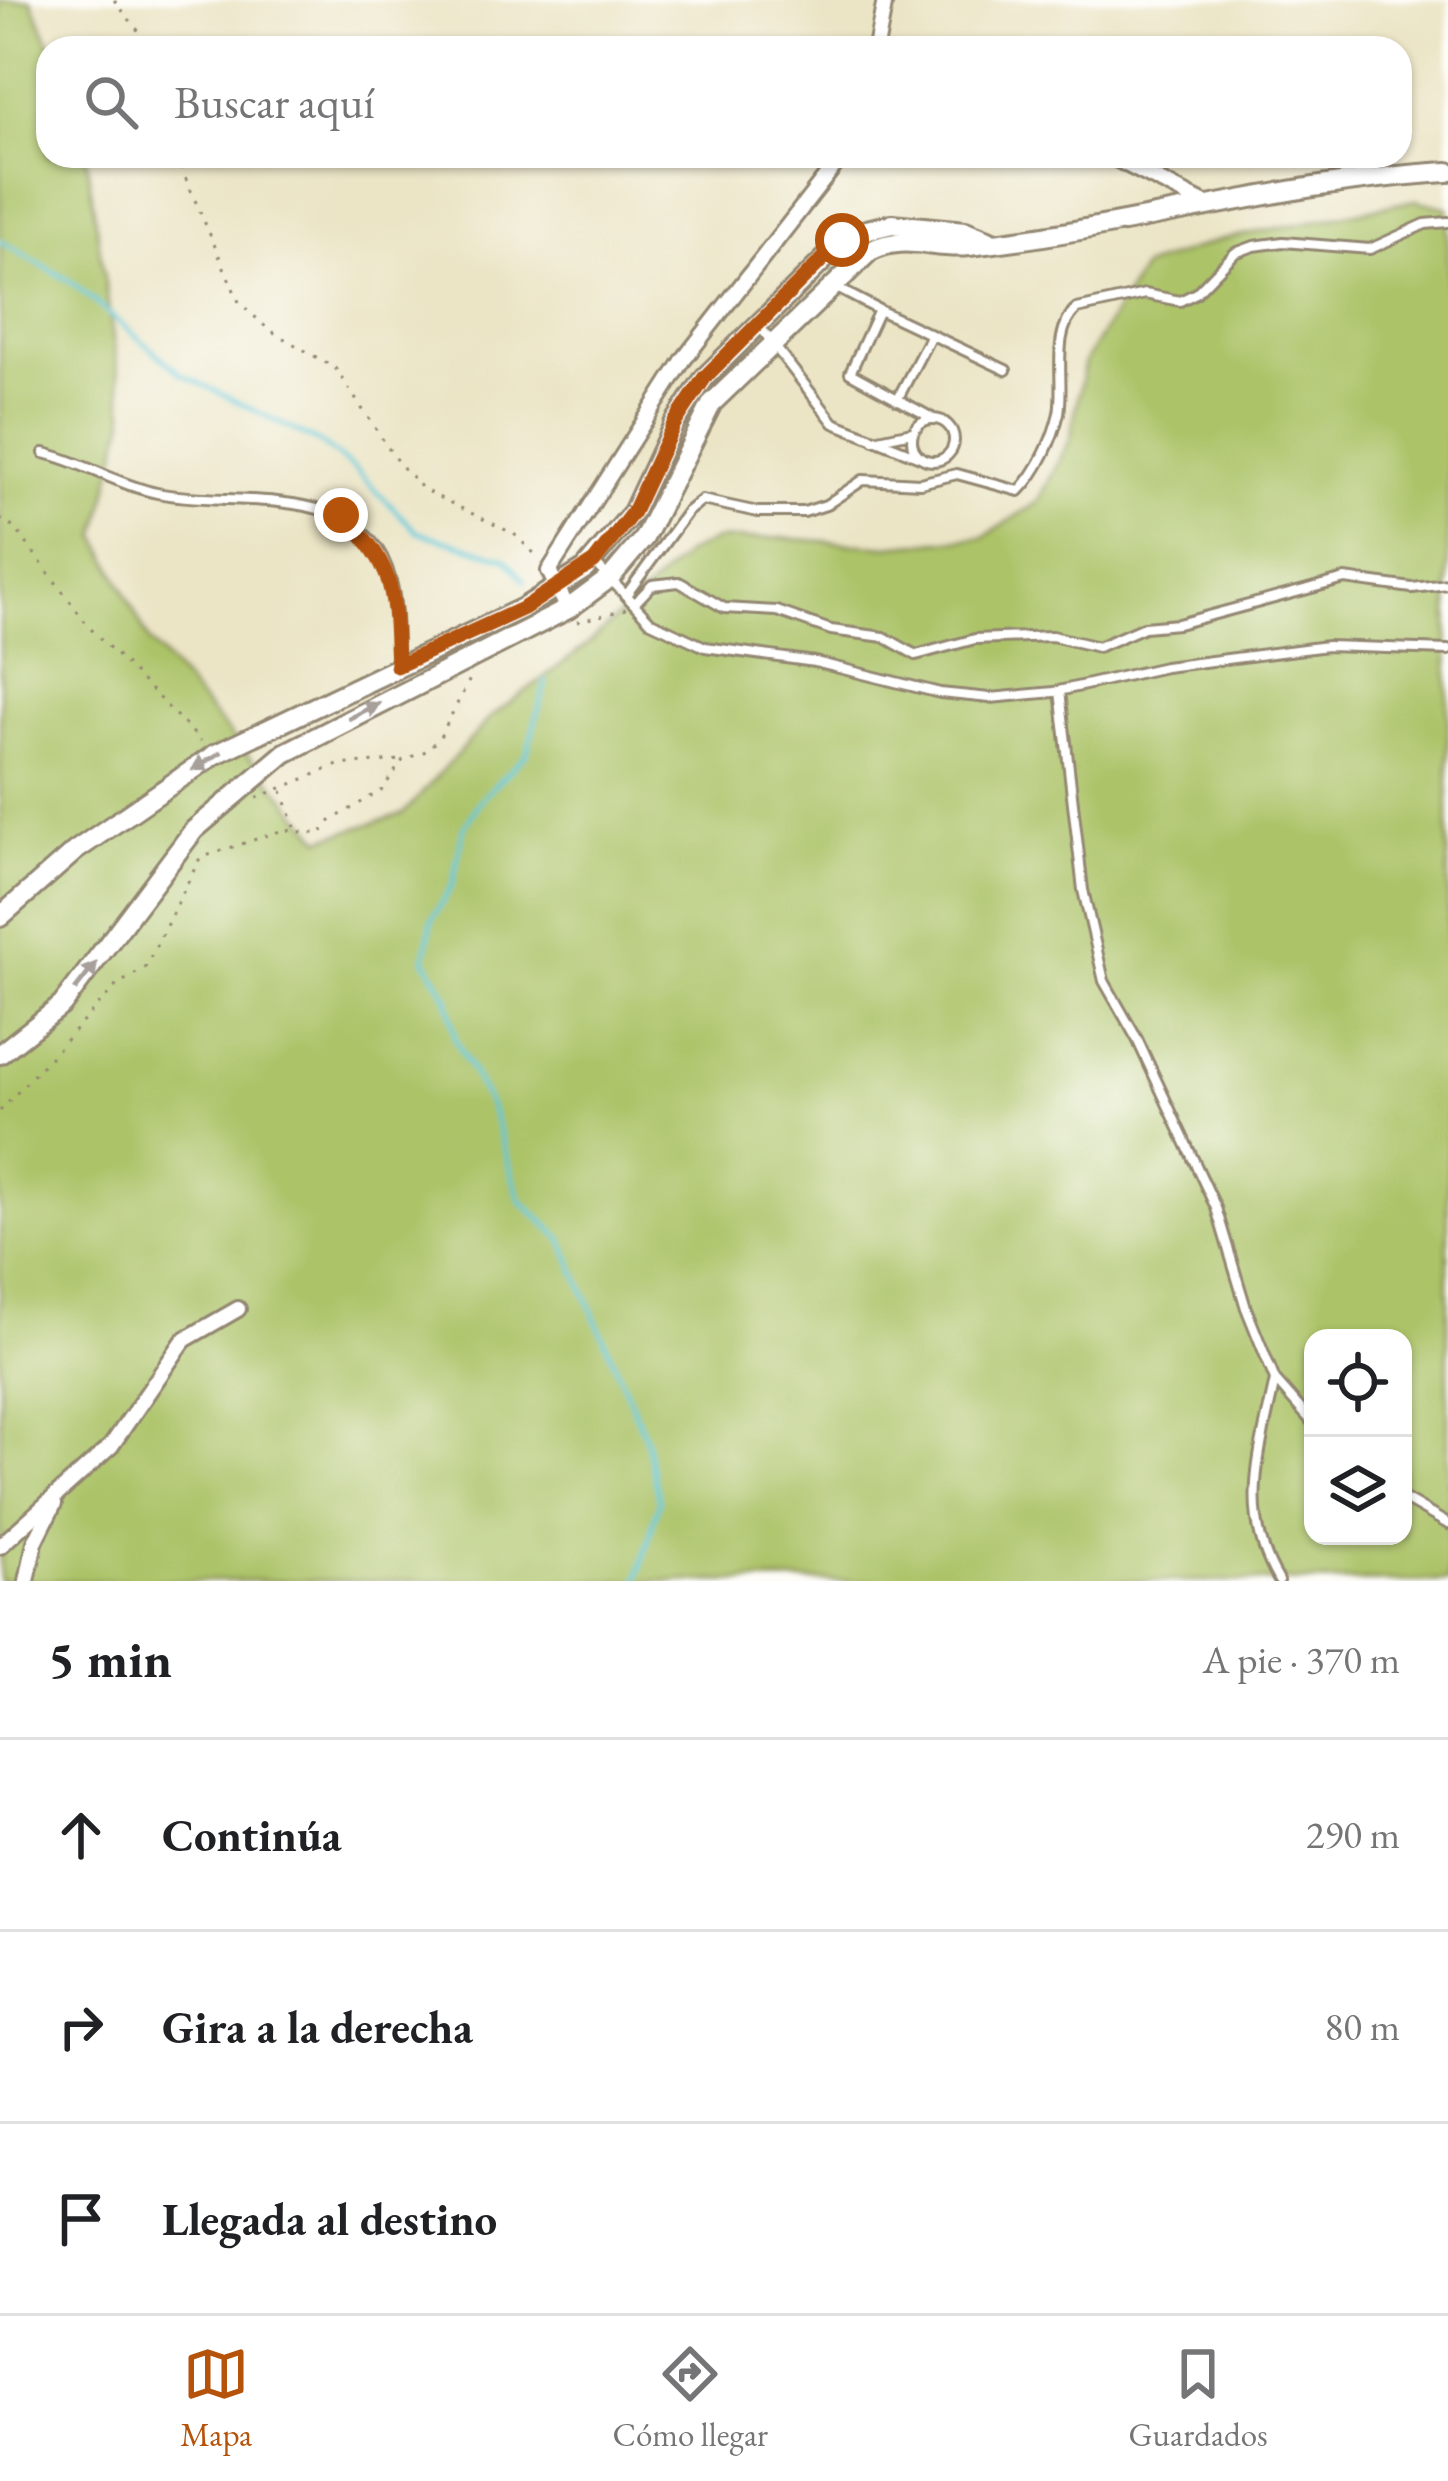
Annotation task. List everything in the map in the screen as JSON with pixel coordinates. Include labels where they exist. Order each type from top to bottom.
[{"type":"street","points":[[878,36],[886,0]]},
{"type":"street","points":[[554,580],[683,359],[833,168]]},
{"type":"street","points":[[1134,168],[1209,206]]},
{"type":"street","points":[[0,1054],[62,1005],[194,830],[285,753],[568,609],[611,577],[644,538],[712,404],[878,246],[903,241],[974,246],[1340,182],[1448,172]]},
{"type":"street","points":[[0,917],[75,851],[214,755],[594,562],[633,512],[682,408],[842,240],[872,226],[965,231],[988,240]]},
{"type":"street","points":[[872,226],[878,246]]},
{"type":"street","points":[[554,580],[568,609]]},
{"type":"street","points":[[397,666],[402,692]]},
{"type":"street","points":[[0,1546],[118,1439],[184,1340],[238,1309]]},
{"type":"street","points":[[28,1581],[42,1525],[68,1486]]},
{"type":"lane","points":[[627,594],[687,512],[702,500],[758,512],[804,512],[863,480],[920,483],[957,474],[1019,491],[1034,471],[1059,412],[1064,327],[1077,310],[1145,294],[1180,301],[1196,293],[1235,253],[1254,246],[1283,242],[1370,249],[1425,224],[1448,222]]},
{"type":"lane","points":[[833,286],[1006,370]]},
{"type":"lane","points":[[758,324],[820,411],[872,440],[940,460],[953,446],[950,427],[850,374],[879,310]]},
{"type":"lane","points":[[897,400],[931,335]]},
{"type":"lane","points":[[872,440],[913,431],[932,418]]},
{"type":"lane","points":[[913,431],[912,447],[920,457]]},
{"type":"lane","points":[[44,453],[157,494],[304,506],[341,515],[380,555],[391,579],[397,666]]},
{"type":"lane","points":[[594,562],[651,622],[705,647],[815,662],[940,694],[989,698],[1060,691],[1239,654],[1327,646],[1448,650]]},
{"type":"lane","points":[[634,604],[652,585],[680,582],[724,608],[777,611],[831,630],[884,637],[916,655],[975,639],[1052,636],[1098,647],[1144,627],[1178,624],[1345,579],[1412,588],[1448,584]]},
{"type":"lane","points":[[1060,691],[1083,890],[1104,981],[1137,1039],[1216,1208],[1246,1308],[1275,1380],[1304,1413]]},
{"type":"lane","points":[[1275,1380],[1258,1465],[1255,1514],[1259,1548],[1279,1581]]},
{"type":"lane","points":[[1412,1503],[1448,1523]]},
{"type":"path","points":[[114,0],[142,36]]},
{"type":"path","points":[[181,168],[239,302],[268,328],[335,368],[398,461],[424,490],[514,534],[554,580]]},
{"type":"path","points":[[0,519],[16,530],[88,627],[214,755]]},
{"type":"path","points":[[240,790],[254,798],[360,759],[403,760],[426,751],[440,737],[480,666]]},
{"type":"path","points":[[0,1111],[92,1010],[145,968],[200,858],[295,827],[321,834],[327,823],[382,790],[403,760]]},
{"type":"path","points":[[282,790],[295,827]]},
{"type":"green space","points":[[0,0],[31,0],[47,36],[36,36],[36,168],[88,168],[125,419],[97,536],[149,641],[321,839],[403,814],[491,717],[586,646],[687,553],[716,540],[782,538],[888,546],[984,537],[1038,502],[1070,440],[1085,361],[1143,267],[1219,240],[1416,200],[1448,208],[1448,1581],[0,1581]]},
{"type":"waterway","points":[[0,241],[70,281],[181,374],[320,443],[356,470],[417,532],[505,558],[525,581]]},
{"type":"waterway","points":[[546,681],[527,753],[482,798],[463,829],[453,884],[432,919],[425,959],[448,998],[455,1039],[492,1110],[520,1200],[562,1239],[645,1436],[659,1502],[637,1581]]},
{"type":"route","points":[[341,515],[380,555],[391,579],[397,666],[524,608],[585,569],[616,538],[682,408],[705,377],[737,342],[798,290],[842,240]]}]
